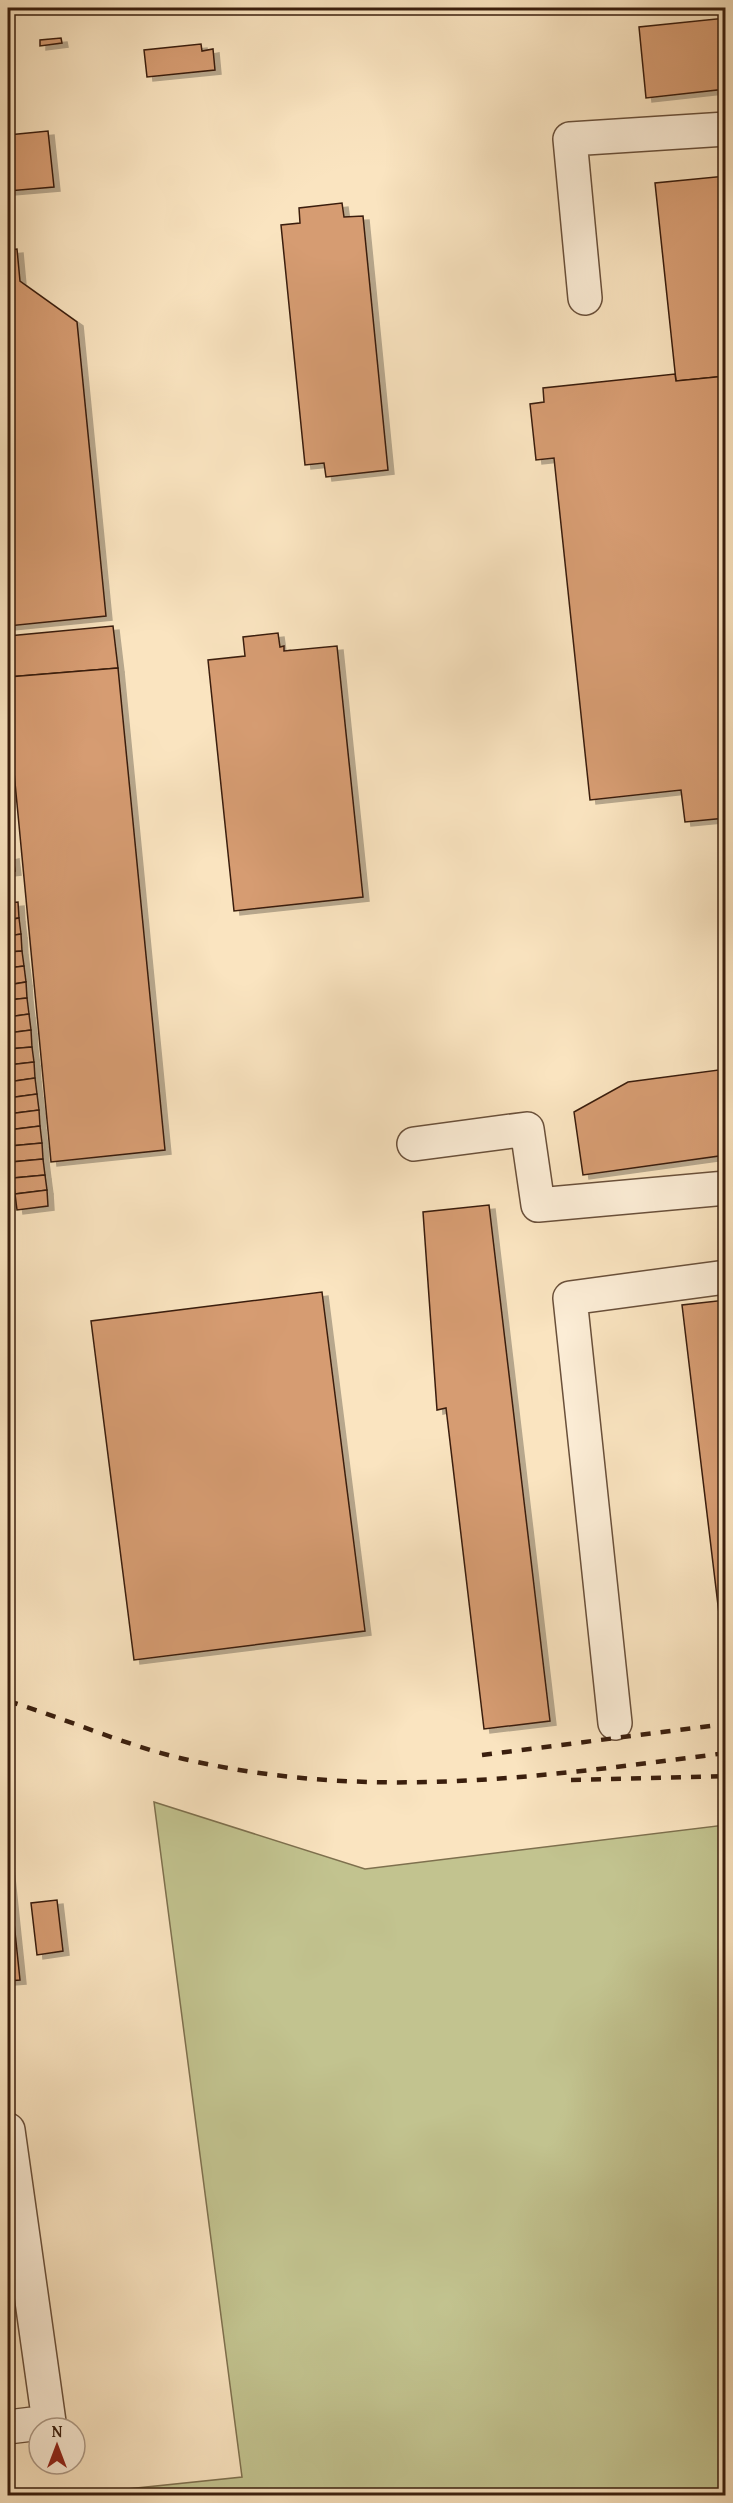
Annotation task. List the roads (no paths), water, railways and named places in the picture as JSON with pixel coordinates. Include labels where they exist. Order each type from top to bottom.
[{"type":"lane","points":[[585,298],[570,139],[726,129]]},
{"type":"lane","points":[[414,1144],[527,1129],[538,1205],[726,1188]]},
{"type":"lane","points":[[615,1723],[570,1298],[726,1277]]},
{"type":"lane","points":[[8,2130],[49,2422],[8,2427]]},
{"type":"railway","points":[[8,1701],[139,1747],[184,1759],[253,1772],[321,1780],[388,1782],[522,1777],[726,1753]]},
{"type":"railway","points":[[482,1755],[726,1724]]},
{"type":"railway","points":[[571,1780],[726,1776]]}]
